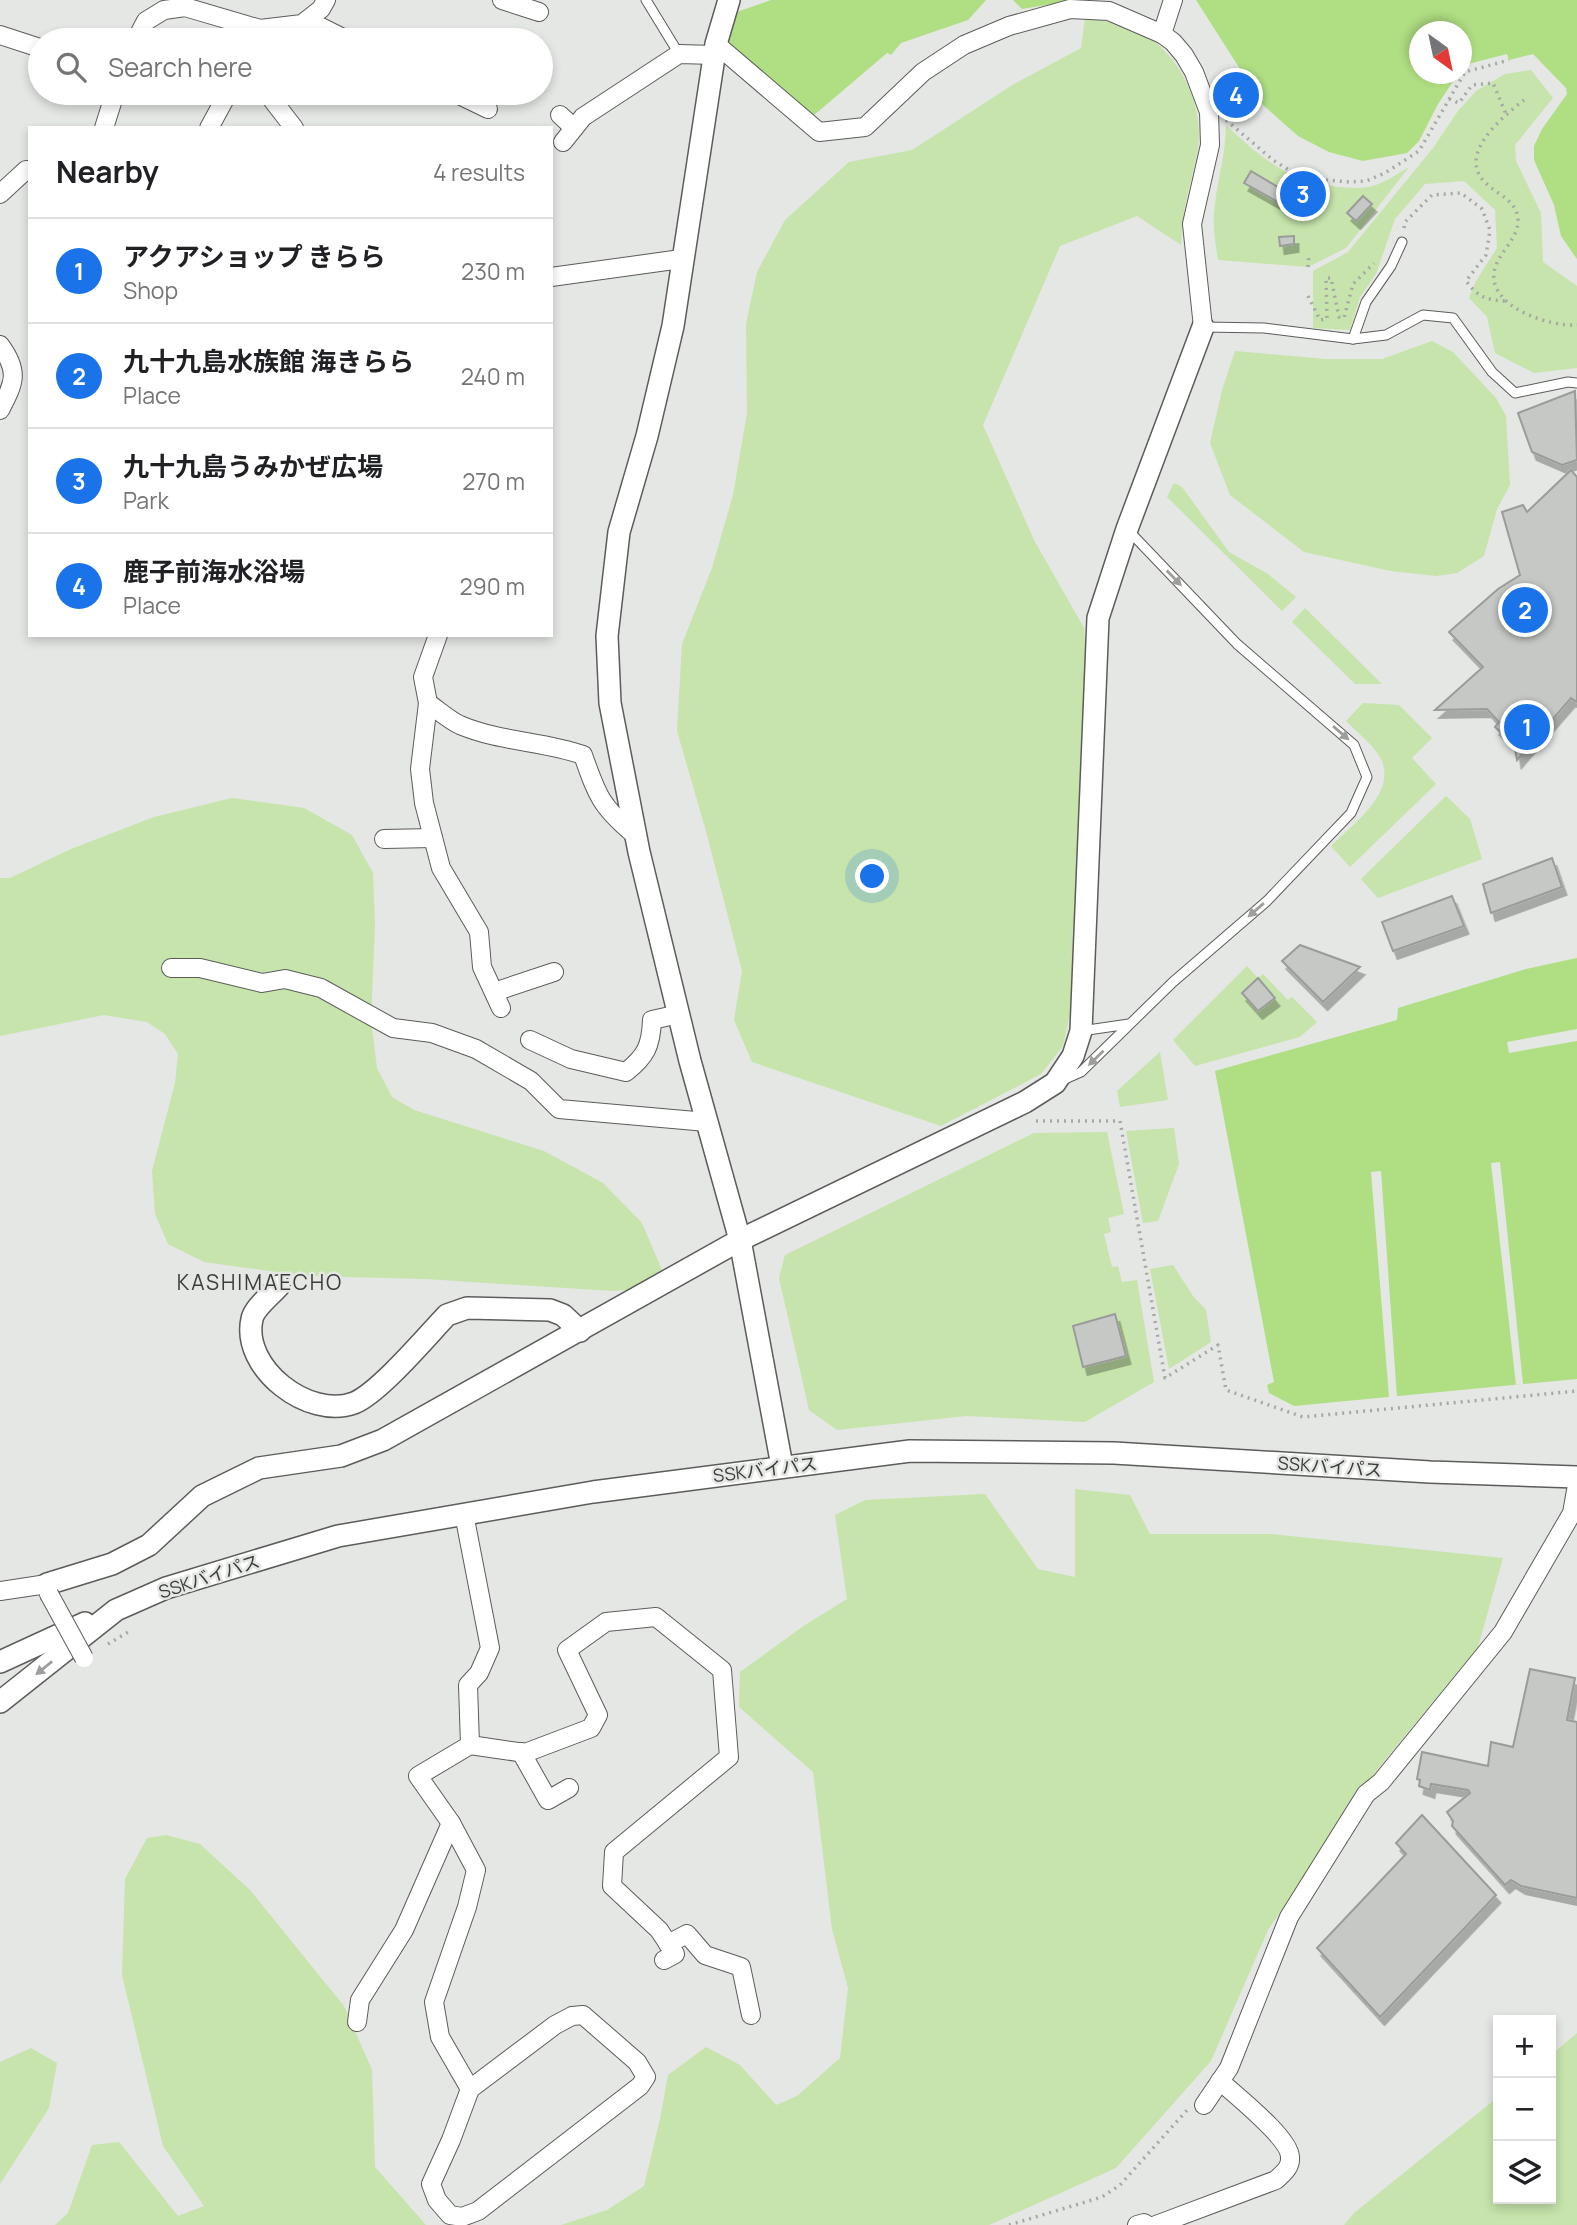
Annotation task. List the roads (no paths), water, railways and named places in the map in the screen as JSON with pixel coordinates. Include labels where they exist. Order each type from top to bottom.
[{"type":"street","points":[[268,28],[302,24],[321,9],[326,0]]},
{"type":"street","points":[[502,0],[539,12]]},
{"type":"street","points":[[729,0],[715,50],[681,259],[673,326],[647,436],[619,532],[607,636],[610,703],[635,835],[679,1014],[740,1240],[782,1466]]},
{"type":"street","points":[[1162,34],[1173,0]]},
{"type":"street","points":[[142,28],[146,21],[164,10],[185,7],[257,28]]},
{"type":"street","points":[[0,1591],[48,1589],[112,1564],[149,1545],[202,1496],[259,1468],[341,1456],[383,1440],[740,1240],[1025,1102],[1055,1083],[1073,1056],[1081,1031],[1098,618],[1127,529],[1203,327],[1192,224],[1210,145],[1209,112],[1194,72],[1184,55],[1162,34],[1109,11],[1070,9],[1009,26],[964,45],[923,72],[865,127],[820,132],[715,50],[679,54],[583,117],[569,135],[560,115]]},
{"type":"street","points":[[307,20],[323,28]]},
{"type":"street","points":[[0,35],[28,44]]},
{"type":"street","points":[[105,126],[111,105]]},
{"type":"street","points":[[210,126],[222,105]]},
{"type":"street","points":[[276,105],[292,126]]},
{"type":"street","points":[[480,105],[488,109]]},
{"type":"street","points":[[0,194],[28,170]]},
{"type":"street","points":[[553,277],[681,259]]},
{"type":"street","points":[[0,345],[12,361],[12,386],[0,410]]},
{"type":"street","points":[[437,637],[423,677],[428,703],[420,769],[424,803],[441,868],[479,932],[482,967],[497,1000],[554,972]]},
{"type":"street","points":[[428,703],[458,724],[505,739],[563,748],[583,755],[596,791],[610,814],[635,835]]},
{"type":"street","points":[[384,839],[433,838]]},
{"type":"street","points":[[171,968],[200,968],[262,983],[285,979],[321,988],[393,1028],[432,1033],[476,1049],[531,1081],[559,1109],[707,1122]]},
{"type":"street","points":[[530,1040],[571,1059],[626,1072],[639,1062],[651,1042],[652,1020],[679,1014]]},
{"type":"street","points":[[279,1286],[252,1316],[251,1339],[257,1356],[272,1378],[311,1402],[330,1407],[355,1403],[375,1390],[447,1315],[455,1311],[467,1308],[550,1310],[563,1315],[580,1331]]},
{"type":"street","name":"SSKバイパス","points":[[0,1702],[116,1610],[166,1588],[338,1536],[593,1492],[910,1451],[1114,1453],[1416,1472],[1577,1477]]},
{"type":"street","points":[[1205,2103],[1229,2068],[1289,1917],[1366,1794],[1381,1782],[1503,1632],[1572,1513],[1577,1485]]},
{"type":"street","points":[[464,1514],[490,1648],[479,1673],[468,1685],[470,1745]]},
{"type":"street","points":[[48,1589],[84,1658]]},
{"type":"street","points":[[0,1662],[116,1610]]},
{"type":"street","points":[[470,2089],[440,2037],[434,2002],[467,1907],[476,1870],[451,1823],[418,1776],[470,1745],[525,1753],[591,1728],[598,1715],[567,1650],[606,1622],[656,1617],[722,1670],[729,1757],[614,1852],[612,1886],[659,1930],[666,1952],[687,1934],[705,1955],[741,1967],[751,2015]]},
{"type":"street","points":[[521,1752],[548,1800],[569,1788]]},
{"type":"street","points":[[357,2022],[360,2000],[404,1930],[451,1823]]},
{"type":"street","points":[[572,2015],[583,2015],[637,2062],[646,2077],[640,2086],[478,2211],[462,2217],[450,2215],[437,2200],[431,2184],[470,2089],[572,2015]]},
{"type":"street","points":[[1156,2225],[1276,2180],[1288,2168],[1291,2155],[1282,2140],[1220,2081]]},
{"type":"street","points":[[1137,2225],[1147,2225]]},
{"type":"lane","points":[[646,0],[679,54]]},
{"type":"lane","points":[[1353,339],[1366,302],[1391,266],[1402,242]]},
{"type":"lane","points":[[1203,327],[1264,328],[1353,339],[1386,335],[1423,315],[1453,318],[1492,372],[1515,393],[1568,382],[1577,383]]},
{"type":"lane","points":[[1055,1083],[1081,1072],[1174,982],[1277,891],[1351,813],[1367,777],[1354,745],[1237,644],[1127,529]]},
{"type":"lane","points":[[1081,1031],[1130,1024]]},
{"type":"place","name":"鹿子前海水浴場","points":[[1236,95]]},
{"type":"place","name":"九十九島うみかぜ広場","points":[[1303,194]]},
{"type":"place","name":"九十九島水族館 海きらら","points":[[1525,610]]},
{"type":"place","name":"アクアショップ きらら","points":[[1527,727]]},
{"type":"district","name":"KASHIMAECHO","points":[[260,1282]]}]
